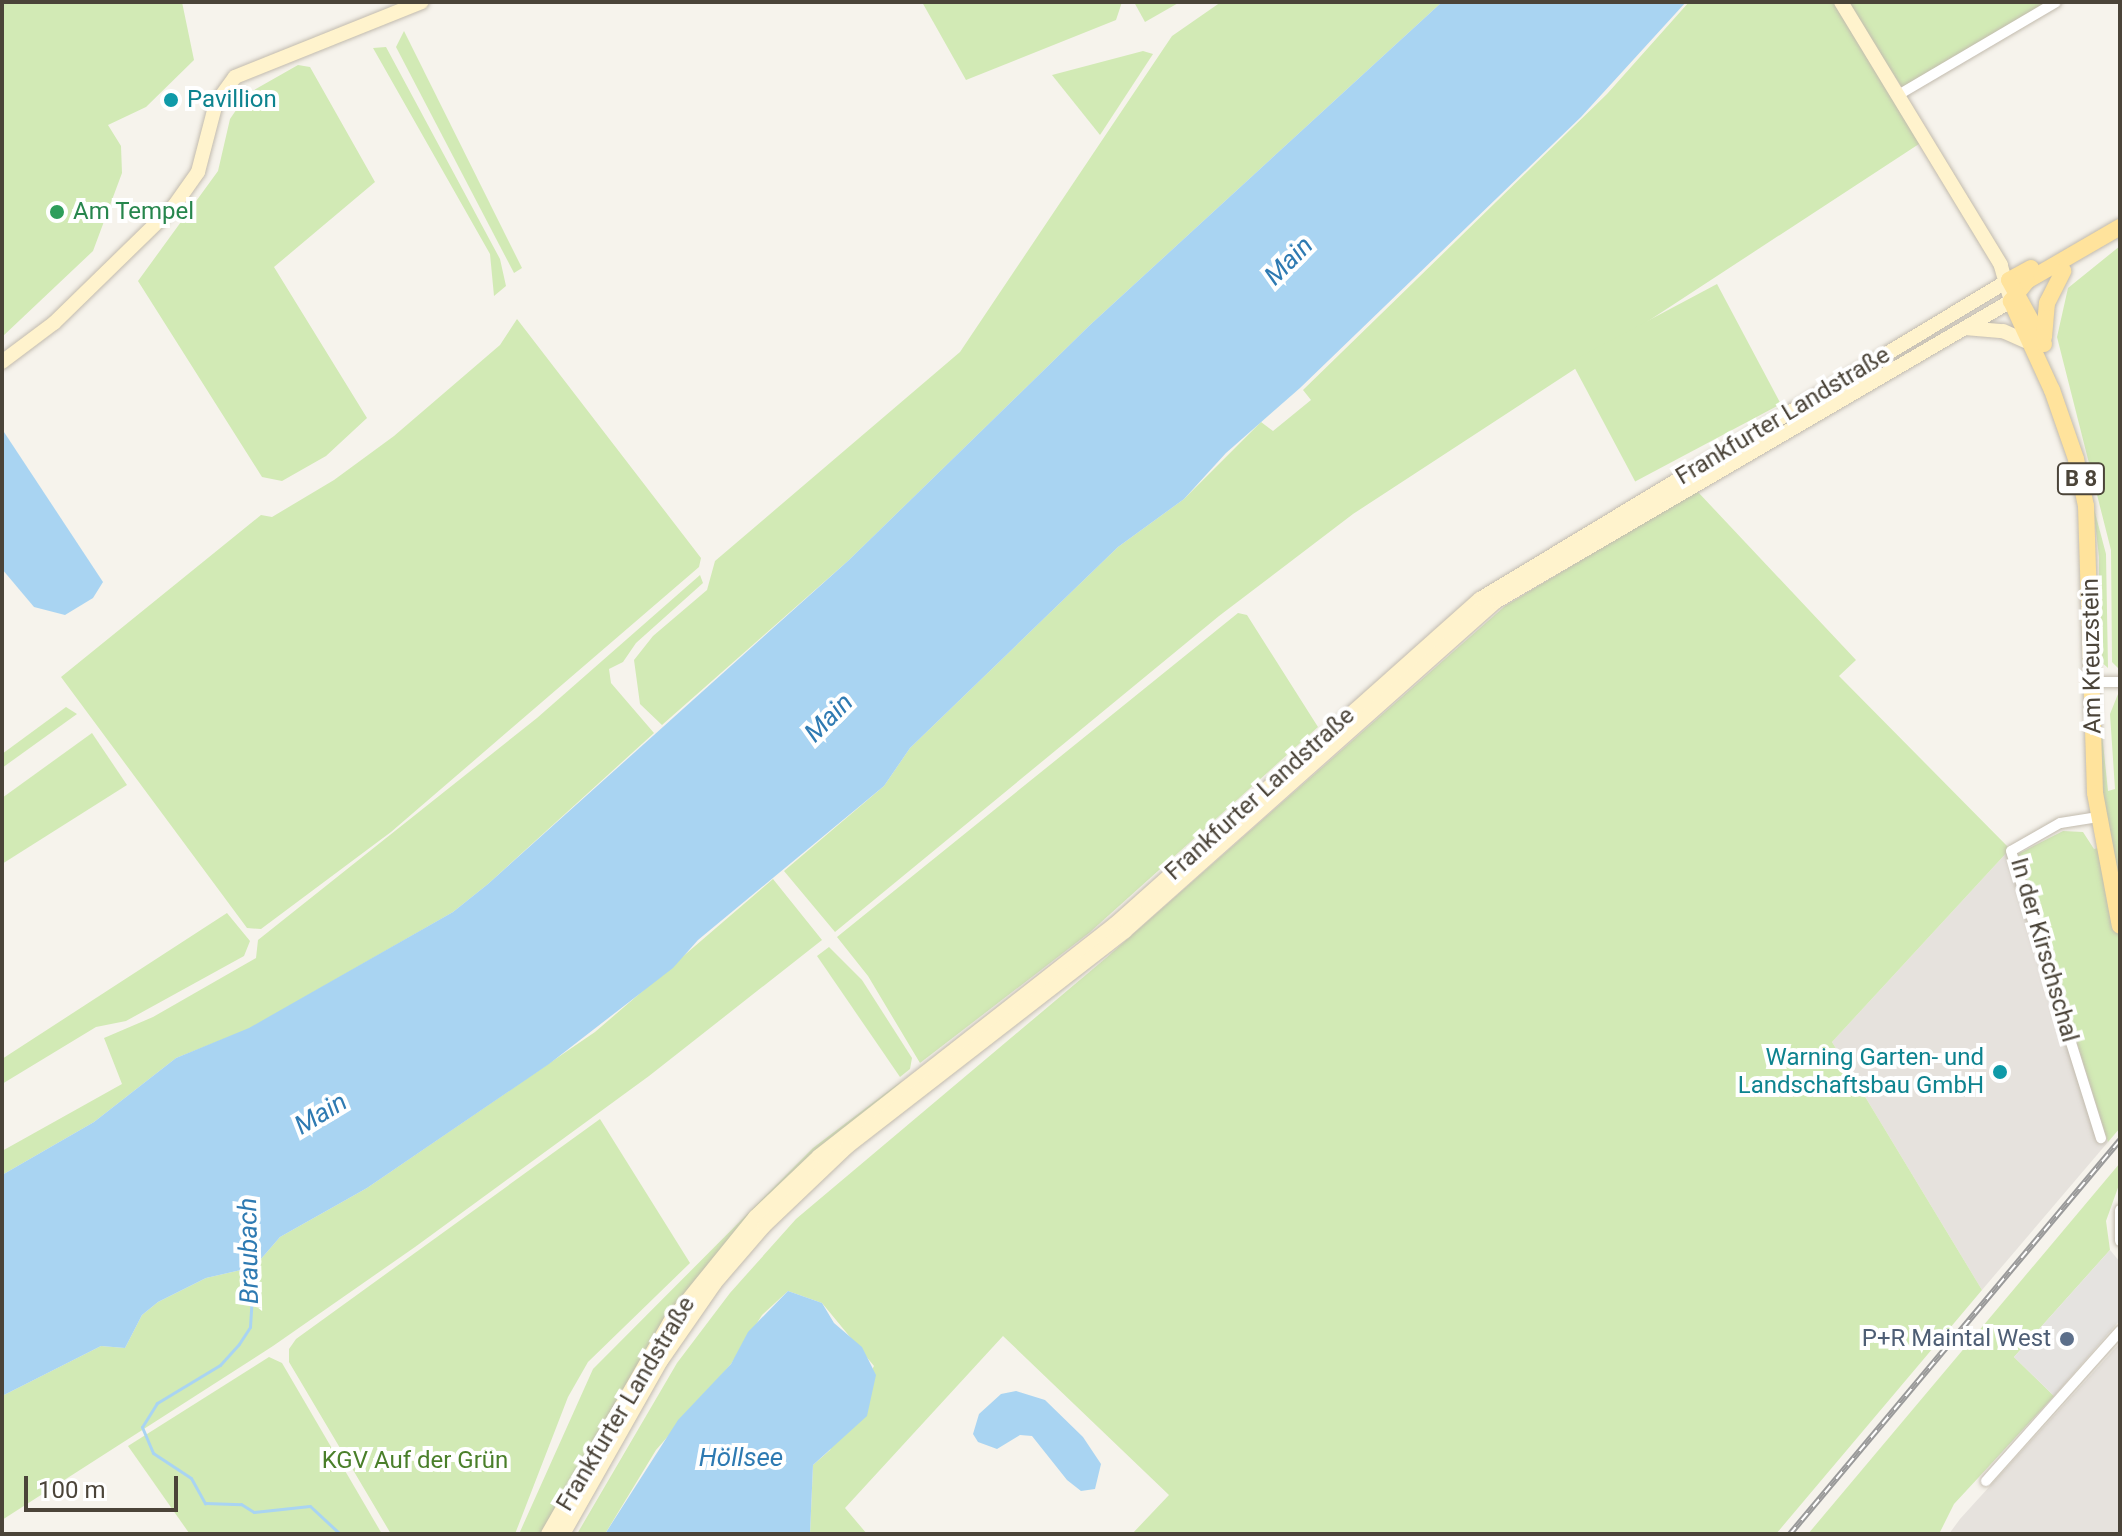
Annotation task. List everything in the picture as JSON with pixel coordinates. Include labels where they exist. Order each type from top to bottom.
[{"type":"main road","points":[[2,362],[54,323],[174,206],[198,172],[216,103],[235,77],[422,2]]},
{"type":"main road","points":[[1841,2],[1900,94],[2044,344]]},
{"type":"main road","name":"Frankfurter Landstraße","points":[[548,1534],[670,1322],[755,1217],[819,1156],[1115,924],[1490,592],[2013,289],[2120,216]]},
{"type":"main road","points":[[2013,289],[2120,227]]},
{"type":"main road","name":"Frankfurter Landstraße","points":[[563,1534],[692,1313],[764,1226],[826,1166],[1125,931],[1497,601],[1965,328],[2013,289],[2063,271],[2120,239]]},
{"type":"main road","name":"Am Kreuzstein","points":[[2063,271],[2046,308],[2044,344],[2052,390],[2076,459],[2086,506],[2098,817],[2120,926]]},
{"type":"main road","name":"B 8","points":[[2013,289],[2025,341]]},
{"type":"main road","points":[[1965,328],[2003,331],[2025,341]]},
{"type":"main road","name":"Am Kreuzstein","points":[[2025,341],[2052,390]]},
{"type":"street","points":[[1900,94],[2056,2]]},
{"type":"street","points":[[2093,682],[2120,682]]},
{"type":"street","name":"In der Kirschschal","points":[[2098,817],[2060,823],[2011,851],[2101,1138]]},
{"type":"street","points":[[2120,1210],[2120,1241]]},
{"type":"street","points":[[1986,1481],[2120,1331]]},
{"type":"shaded area","points":[[2010,849],[2018,854],[2108,1142],[1982,1290],[1832,1042]]},
{"type":"shaded area","name":"P+R Maintal West","points":[[2110,1250],[2120,1262],[2120,1320],[2054,1396],[2014,1357]]},
{"type":"shaded area","points":[[2120,1343],[2120,1534],[1949,1534],[1960,1519]]},
{"type":"green space","points":[[2,2],[182,2],[194,60],[146,107],[108,125],[121,146],[122,173],[93,251],[2,337]]},
{"type":"green space","points":[[922,2],[1122,2],[1116,20],[966,80]]},
{"type":"green space","points":[[1134,2],[1180,2],[1145,22]]},
{"type":"green space","points":[[1221,2],[1442,2],[1090,325],[849,560],[662,725],[640,704],[634,660],[653,636],[707,590],[715,561],[960,352],[1172,36]]},
{"type":"green space","points":[[1689,2],[1833,2],[1922,142],[1353,514],[1219,616],[835,932],[784,871],[884,786],[910,748],[1118,547],[1184,499],[1261,422],[1273,431],[1311,400],[1303,390],[1607,94]]},
{"type":"green space","points":[[1846,2],[2057,2],[1907,95]]},
{"type":"green space","points":[[404,31],[522,268],[514,273],[396,47]]},
{"type":"green space","points":[[386,47],[500,259],[506,286],[494,296],[490,254],[373,48]]},
{"type":"green space","points":[[1143,51],[1153,54],[1100,135],[1052,75]]},
{"type":"green space","points":[[298,65],[310,67],[375,182],[274,267],[367,418],[326,456],[282,481],[262,477],[138,281],[218,171],[230,119],[247,94]]},
{"type":"green space","points":[[2120,246],[2118,668],[2112,662],[2111,550],[2057,337],[2068,288]]},
{"type":"green space","points":[[1717,284],[1781,404],[1635,482],[1571,361]]},
{"type":"green space","points":[[517,319],[701,558],[699,567],[391,832],[261,929],[247,928],[61,677],[261,515],[272,517],[334,480],[394,436],[500,345]]},
{"type":"green space","points":[[1697,491],[1856,660],[1839,676],[2010,849],[1832,1042],[1982,1290],[1776,1534],[1132,1534],[1169,1495],[1003,1336],[845,1508],[867,1534],[810,1534],[813,1465],[830,1450],[874,1366],[822,1303],[788,1291],[762,1315],[731,1364],[656,1450],[605,1534],[577,1534],[677,1363],[730,1293],[796,1219],[1106,958],[1505,606]]},
{"type":"green space","points":[[2093,505],[2106,554],[2108,668],[2099,660],[2099,557]]},
{"type":"green space","points":[[700,575],[703,583],[636,643],[623,662],[609,669],[611,683],[654,733],[488,884],[453,912],[249,1029],[176,1058],[94,1122],[2,1175],[2,1151],[122,1084],[104,1038],[153,1017],[256,958],[258,940],[537,718]]},
{"type":"green space","points":[[1238,613],[1247,615],[1318,727],[1089,933],[920,1063],[868,976],[837,937]]},
{"type":"green space","points":[[2120,689],[2120,1128],[2108,1142],[2018,854],[2063,831],[2083,832],[2094,849],[2109,845],[2102,794],[2100,715],[2108,791],[2115,789],[2110,714]]},
{"type":"green space","points":[[66,707],[77,714],[2,768],[2,754]]},
{"type":"green space","points":[[92,733],[127,785],[2,864],[2,798]]},
{"type":"green space","points":[[773,879],[822,940],[649,1076],[415,1247],[273,1346],[2,1520],[2,1396],[101,1346],[125,1348],[142,1315],[158,1302],[206,1278],[254,1267],[280,1237],[367,1188],[595,1032]]},
{"type":"green space","points":[[227,913],[250,941],[244,956],[126,1021],[96,1027],[2,1084],[2,1059]]},
{"type":"green space","points":[[829,947],[862,980],[912,1058],[910,1069],[900,1077],[817,956]]},
{"type":"green space","points":[[903,1080],[729,1242],[542,1534],[519,1534],[593,1369],[813,1148]]},
{"type":"green space","name":"KGV Auf der Grün","points":[[600,1119],[690,1263],[588,1362],[568,1397],[515,1534],[391,1534],[289,1362],[289,1349],[296,1339]]},
{"type":"green space","points":[[2120,1163],[2120,1182],[2106,1221],[2110,1250],[2014,1357],[2054,1396],[1954,1504],[1939,1534],[1808,1534]]},
{"type":"green space","points":[[269,1357],[282,1363],[382,1534],[189,1533],[128,1446]]},
{"type":"water","name":"Main","points":[[1442,2],[1686,2],[1581,117],[1300,388],[1226,453],[1184,499],[1118,547],[910,748],[884,786],[698,940],[673,968],[549,1064],[367,1188],[280,1237],[254,1267],[206,1278],[158,1302],[142,1315],[125,1348],[101,1346],[2,1396],[2,1175],[94,1122],[176,1058],[249,1028],[453,912],[488,884],[849,560],[1090,325]]},
{"type":"water","points":[[2,429],[103,582],[93,598],[65,615],[34,607],[2,569]]},
{"type":"water","name":"Höllsee","points":[[788,1291],[822,1303],[834,1323],[862,1347],[876,1375],[867,1416],[813,1465],[810,1534],[605,1534],[678,1420],[731,1364],[748,1332]]},
{"type":"water","points":[[1016,1391],[1045,1400],[1083,1437],[1101,1464],[1095,1489],[1081,1491],[1067,1480],[1032,1436],[1020,1435],[997,1449],[978,1442],[973,1434],[979,1414],[1001,1394]]},
{"type":"waterway","name":"Braubach","points":[[254,1263],[250,1327],[239,1344],[220,1365],[157,1403],[142,1427],[153,1453],[191,1478],[205,1503],[241,1504],[254,1512],[310,1506],[340,1534]]},
{"type":"railway","points":[[1790,1534],[2120,1140]]},
{"type":"place","name":"Pavillion","points":[[171,100]]},
{"type":"place","name":"Am Tempel","points":[[57,212]]},
{"type":"place","name":"Warning Garten- und Landschaftsbau GmbH","points":[[2000,1072]]},
{"type":"place","name":"P+R Maintal West","points":[[2067,1339]]}]
